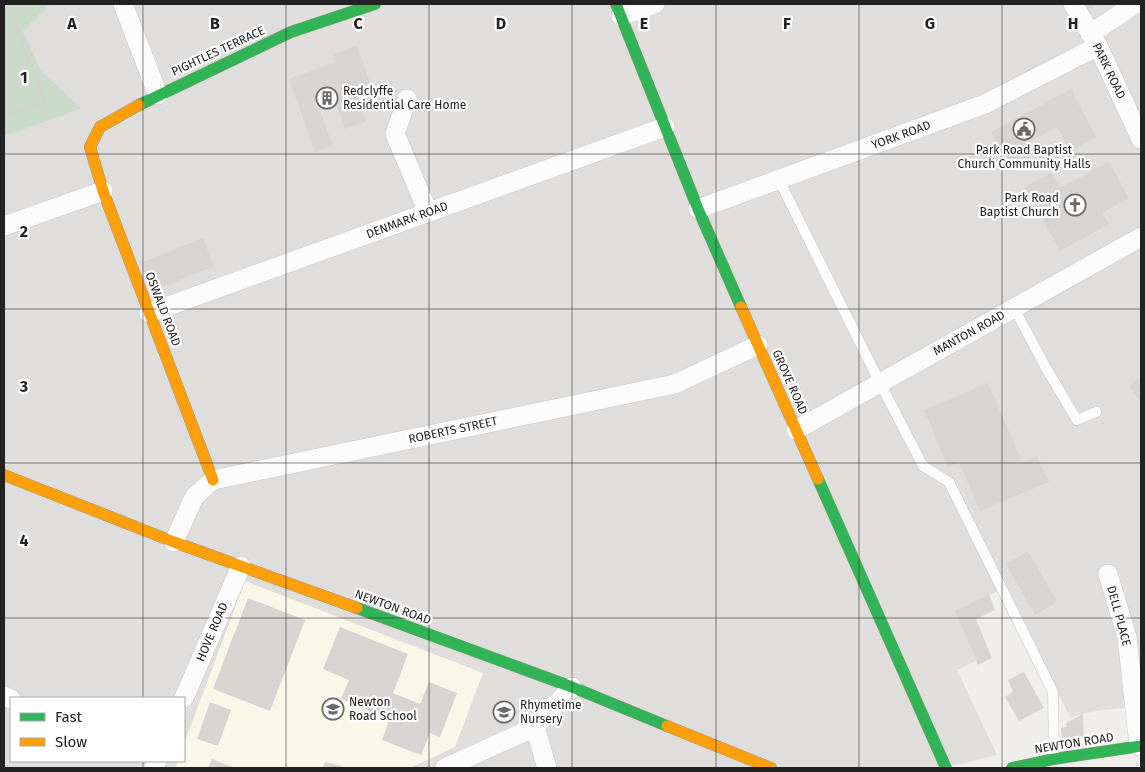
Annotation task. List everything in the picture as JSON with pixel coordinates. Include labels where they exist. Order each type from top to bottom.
[{"type":"street","points":[[123,4],[158,95]]},
{"type":"street","name":"PIGHTLES TERRACE","points":[[90,147],[100,127],[158,95],[291,32],[375,4]]},
{"type":"street","points":[[618,10],[655,4]]},
{"type":"street","name":"PARK ROAD","points":[[1073,4],[1094,40],[1141,139]]},
{"type":"street","name":"YORK ROAD","points":[[698,209],[985,104],[1094,40],[1135,4]]},
{"type":"street","name":"GROVE ROAD","points":[[618,10],[698,209],[946,768]]},
{"type":"street","points":[[407,99],[395,134],[428,212]]},
{"type":"street","name":"DENMARK ROAD","points":[[149,313],[665,126]]},
{"type":"street","name":"OSWALD ROAD","points":[[90,147],[103,191],[213,480]]},
{"type":"street","points":[[4,226],[103,191]]},
{"type":"street","name":"MANTON ROAD","points":[[796,430],[1141,237]]},
{"type":"street","name":"ROBERTS STREET","points":[[213,480],[675,384],[758,345]]},
{"type":"street","name":"NEWTON ROAD","points":[[4,475],[174,542],[572,687],[771,768]]},
{"type":"street","points":[[174,542],[194,497],[213,480]]},
{"type":"street","name":"HOVE ROAD","points":[[184,697],[241,566]]},
{"type":"street","name":"DELL PLACE","points":[[1108,574],[1127,637],[1140,746]]},
{"type":"street","points":[[445,768],[535,727],[572,687]]},
{"type":"street","points":[[535,727],[547,768]]},
{"type":"street","name":"NEWTON ROAD","points":[[1012,768],[1054,759],[1107,756],[1140,746]]},
{"type":"lane","points":[[779,180],[923,466],[949,482],[1053,692],[1054,759]]},
{"type":"lane","points":[[1014,308],[1046,368],[1077,420],[1096,412]]},
{"type":"path","points":[[4,117],[45,102],[8,4]]},
{"type":"shaded area","points":[[4,4],[1141,4],[1141,707],[1101,710],[1070,717],[1004,588],[956,612],[976,661],[957,670],[997,755],[944,768],[4,768]]},
{"type":"shaded area","name":"Newton Road School","points":[[245,581],[483,673],[455,747],[410,768],[175,768],[178,762],[185,762],[185,741]]},
{"type":"green space","points":[[4,4],[50,4],[23,31],[41,71],[81,108],[4,136]]},
{"type":"building","points":[[1085,4],[1099,4],[1088,10]]},
{"type":"building","name":"Redclyffe Residential Care Home","points":[[357,46],[371,85],[355,90],[366,122],[345,129],[337,105],[320,111],[333,146],[315,152],[289,79],[336,62],[333,54]]},
{"type":"building","name":"Park Road Baptist Church Community Halls","points":[[1071,89],[1096,137],[1070,151],[1057,127],[1024,144],[1031,157],[1010,168],[991,132]]},
{"type":"building","name":"Park Road Baptist Church","points":[[1109,162],[1129,198],[1102,213],[1109,224],[1060,251],[1025,187],[1052,173],[1060,188]]},
{"type":"building","points":[[203,238],[214,266],[152,291],[141,263]]},
{"type":"building","points":[[1141,377],[1141,403],[1129,386]]},
{"type":"building","points":[[988,383],[1022,462],[1037,456],[1049,482],[980,511],[959,462],[948,467],[924,410]]},
{"type":"building","points":[[1028,551],[1057,602],[1035,615],[1006,564]]},
{"type":"building","points":[[989,594],[995,610],[976,619],[992,658],[978,665],[955,611]]},
{"type":"building","points":[[248,598],[305,620],[270,711],[213,689]]},
{"type":"building","points":[[340,627],[408,654],[393,693],[420,704],[429,682],[457,693],[440,737],[430,733],[421,755],[382,740],[390,718],[341,699],[349,680],[323,669]]},
{"type":"building","points":[[1024,672],[1044,708],[1019,721],[1005,697],[1013,692],[1008,680]]},
{"type":"building","points":[[210,702],[231,710],[218,746],[197,739]]},
{"type":"building","points":[[1083,714],[1084,736],[1062,738],[1061,728],[1067,727],[1066,723]]},
{"type":"building","points":[[212,759],[235,768],[208,768]]},
{"type":"building","points":[[325,762],[342,766],[341,768],[323,768]]},
{"type":"traffic: fast","points":[[139,105],[291,32],[375,4]]},
{"type":"traffic: fast","points":[[616,4],[698,209],[741,307]]},
{"type":"traffic: fast","points":[[818,479],[946,768]]},
{"type":"traffic: fast","points":[[357,608],[572,687],[667,726]]},
{"type":"traffic: fast","points":[[1012,768],[1054,759],[1141,746]]},
{"type":"traffic: slow","points":[[139,105],[100,127],[90,147],[103,191],[213,480]]},
{"type":"traffic: slow","points":[[741,307],[818,479]]},
{"type":"traffic: slow","points":[[4,475],[174,542],[357,608]]},
{"type":"traffic: slow","points":[[667,726],[771,768]]},
{"type":"place","name":"Redclyffe Residential Care Home","points":[[327,98]]},
{"type":"place","name":"Park Road Baptist Church Community Halls","points":[[1024,129]]},
{"type":"place","name":"Park Road Baptist Church","points":[[1075,205]]},
{"type":"place","name":"Newton Road School","points":[[333,709]]},
{"type":"place","name":"Rhymetime Nursery","points":[[504,712]]}]
